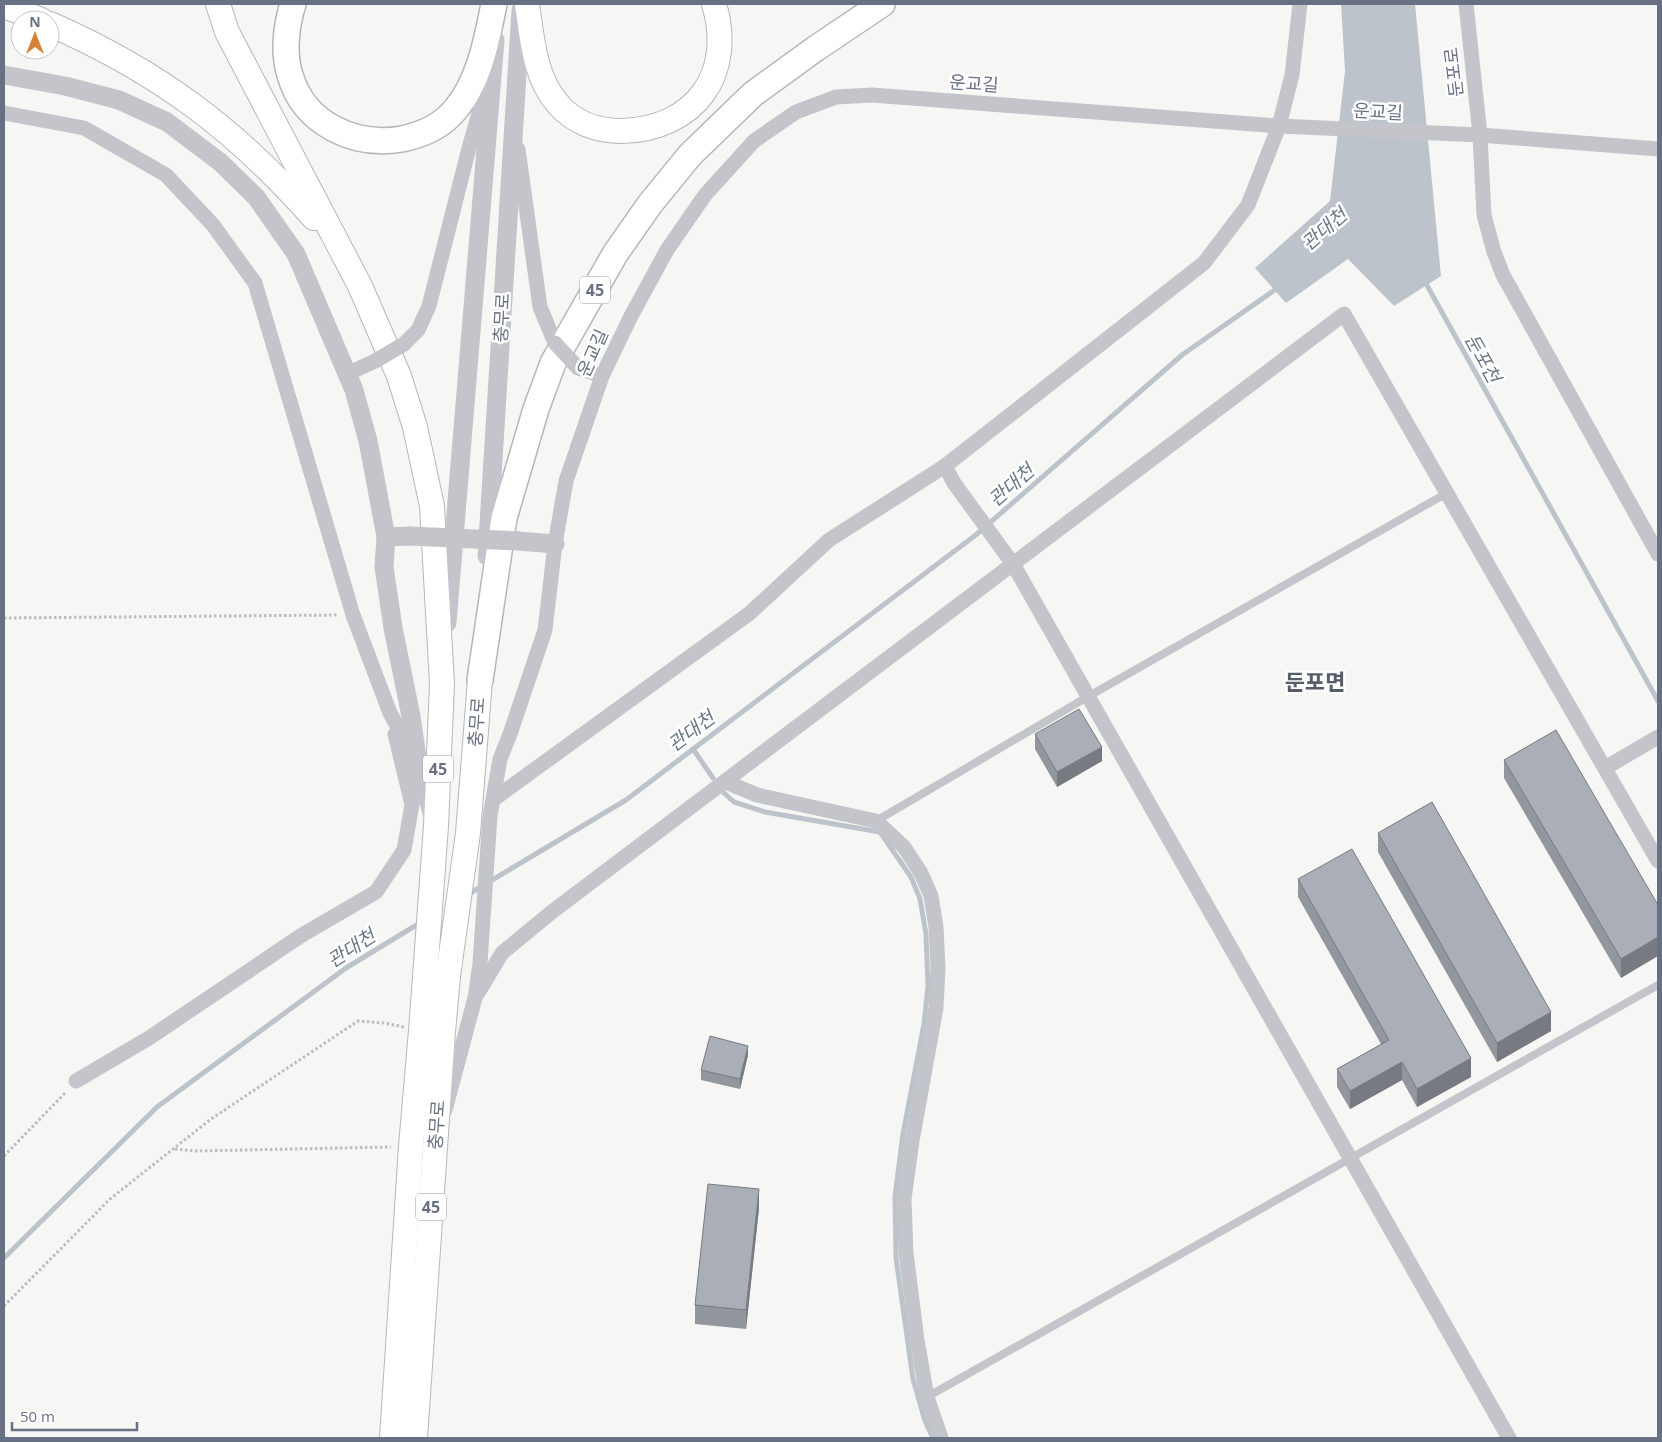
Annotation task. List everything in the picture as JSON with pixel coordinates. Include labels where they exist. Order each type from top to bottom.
[{"type":"highway","points":[[293,4],[288,27],[287,60],[290,76],[296,91],[318,118],[333,128],[352,137],[371,141],[390,141],[407,138],[426,131],[442,122],[455,110],[475,74],[484,50],[496,4]]},
{"type":"highway","name":"45","points":[[480,680],[504,518],[536,409],[553,363],[615,254],[650,204],[690,155],[753,94],[815,48],[882,4]]},
{"type":"main road","name":"45","points":[[218,4],[226,32],[360,286],[399,376],[415,426],[432,506],[442,684]]},
{"type":"main road","points":[[528,4],[534,55],[549,91],[557,104],[569,115],[580,121],[598,129],[614,131],[651,128],[668,122],[695,104],[711,80],[719,54],[718,25],[714,4]]},
{"type":"main road","points":[[60,29],[121,58],[196,106],[226,130],[285,185],[314,218],[338,250],[360,286]]},
{"type":"main road","name":"충무로","points":[[415,1438],[448,976],[468,833],[480,680]]},
{"type":"main road","name":"충무로","points":[[392,1438],[411,1146],[436,826],[442,684]]},
{"type":"street","name":"충무로","points":[[442,684],[496,4]]},
{"type":"street","name":"충무로","points":[[480,680],[522,4]]},
{"type":"street","points":[[494,799],[750,613],[829,540],[945,466],[1204,263],[1248,204],[1285,126],[1300,4]]},
{"type":"street","name":"둔포로","points":[[1466,4],[1484,215],[1494,252],[1503,275],[1658,554]]},
{"type":"street","points":[[347,374],[377,360],[404,344],[418,330],[429,306],[469,148],[492,69]]},
{"type":"street","points":[[4,75],[65,86],[119,100],[167,122],[220,162],[256,197],[296,254],[354,390],[368,441],[386,538],[384,567],[393,628],[411,716],[418,764],[436,826]]},
{"type":"street","name":"운교길","points":[[475,998],[480,963],[490,816],[500,759],[545,630],[555,544],[566,481],[602,376],[631,316],[667,250],[705,194],[754,141],[796,112],[836,97],[872,95],[1285,126],[1478,135],[1658,149]]},
{"type":"street","points":[[4,113],[84,128],[166,174],[213,225],[255,283],[353,615],[390,713],[412,804],[404,850],[376,892],[302,935],[149,1038],[76,1081]]},
{"type":"street","points":[[514,120],[540,307],[555,343],[578,368],[602,376]]},
{"type":"street","points":[[435,1145],[455,1078],[475,998],[502,953],[553,911],[726,782],[1011,560],[1344,314],[1658,861]]},
{"type":"street","points":[[945,466],[954,483],[1011,560],[1509,1438]]},
{"type":"street","points":[[386,538],[410,536],[555,544]]},
{"type":"street","points":[[390,713],[418,764]]},
{"type":"street","points":[[1605,768],[1658,737]]},
{"type":"street","points":[[726,782],[757,795],[876,821],[904,847],[921,873],[931,896],[936,927],[938,968],[936,1008],[912,1140],[904,1199],[906,1254],[917,1340],[927,1397],[941,1438]]},
{"type":"lane","points":[[876,821],[1089,696],[1447,493]]},
{"type":"lane","points":[[927,1397],[1658,985]]},
{"type":"path","points":[[4,618],[353,615]]},
{"type":"path","points":[[4,1306],[110,1199],[211,1119],[358,1021],[384,1023],[421,1031]]},
{"type":"path","points":[[4,1156],[76,1081]]},
{"type":"path","points":[[174,1149],[195,1151],[411,1146]]},
{"type":"water","points":[[1341,4],[1415,4],[1441,276],[1394,306],[1348,259],[1286,303],[1255,268],[1330,201],[1345,71]]},
{"type":"building","points":[[1079,709],[1102,747],[1057,772],[1035,734]]},
{"type":"building","points":[[1556,730],[1658,905],[1658,937],[1621,959],[1504,760]]},
{"type":"building","points":[[1432,802],[1551,1012],[1497,1043],[1378,833]]},
{"type":"building","points":[[1352,849],[1471,1058],[1417,1089],[1402,1062],[1350,1091],[1337,1069],[1389,1040],[1298,879]]},
{"type":"building","points":[[710,1036],[748,1046],[740,1079],[701,1070]]},
{"type":"building","points":[[708,1184],[759,1189],[746,1310],[695,1305]]},
{"type":"waterway","name":"둔포천","points":[[1424,280],[1658,701]]},
{"type":"waterway","name":"관대천","points":[[467,895],[626,800],[977,534],[1182,355],[1279,287]]},
{"type":"waterway","points":[[693,749],[713,778]]},
{"type":"waterway","points":[[724,793],[734,802],[765,812],[880,832],[911,877],[920,899],[926,934],[928,986],[924,1024],[903,1134],[895,1196],[896,1258],[913,1379],[925,1421],[933,1438]]},
{"type":"waterway","name":"관대천","points":[[4,1258],[157,1107],[346,968],[423,921]]},
{"type":"district","name":"둔포면","points":[[1315,682]]}]
